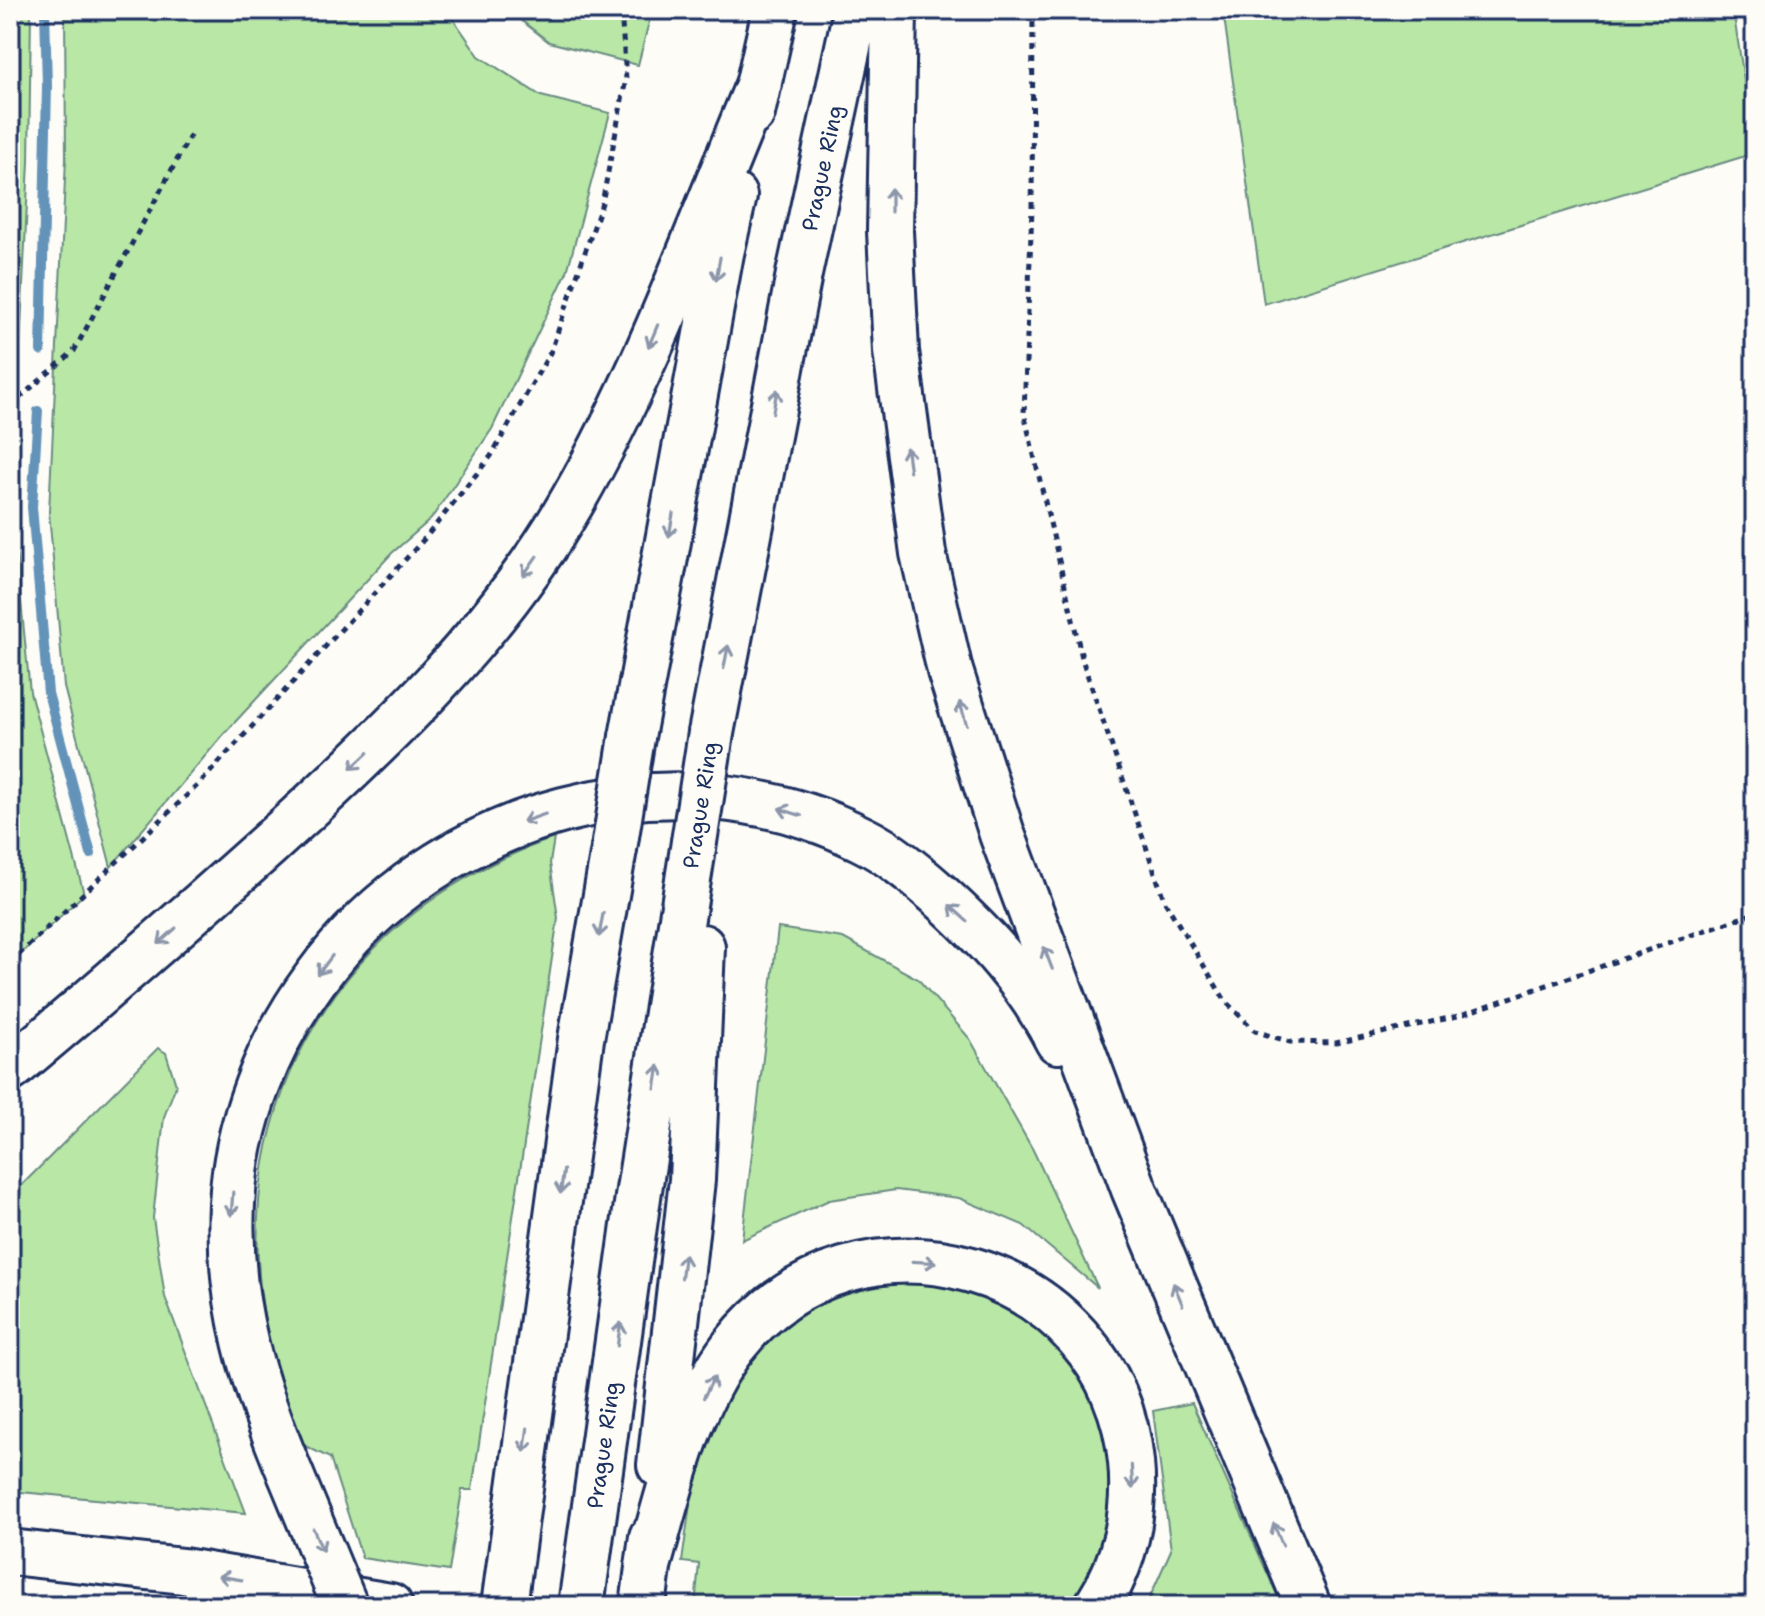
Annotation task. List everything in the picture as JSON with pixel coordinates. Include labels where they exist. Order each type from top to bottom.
[{"type":"highway","points":[[504,1606],[581,1039],[632,737],[721,253],[775,10]]},
{"type":"highway","name":"Prague Ring","points":[[581,1606],[639,1190],[700,842],[711,733],[799,274],[856,10]]},
{"type":"highway","points":[[894,10],[891,289],[903,418],[923,553],[950,671],[1028,907],[1134,1189],[1308,1606]]},
{"type":"highway","points":[[10,1069],[131,969],[418,704],[523,576],[573,501],[636,376],[759,83]]},
{"type":"highway","points":[[345,1606],[251,1373],[240,1327],[233,1276],[232,1199],[238,1157],[262,1073],[303,995],[329,959],[358,926],[390,897],[462,848],[532,819],[634,796],[670,794],[769,805],[863,839],[895,859],[934,891],[977,929],[1017,974],[1053,1031],[1134,1189]]},
{"type":"highway","points":[[646,1586],[692,1180],[700,842]]},
{"type":"highway","points":[[10,1092],[131,969]]},
{"type":"highway","points":[[646,1586],[691,1426],[719,1368],[747,1331],[784,1300],[823,1278],[871,1264],[920,1261],[946,1263],[989,1274],[1029,1294],[1068,1324],[1095,1358],[1109,1382],[1125,1424],[1133,1492],[1121,1557],[1097,1606]]},
{"type":"highway","points":[[10,1552],[183,1571],[390,1606]]},
{"type":"path","points":[[10,963],[201,782],[426,537],[491,456],[551,351],[602,203],[626,79],[621,10]]},
{"type":"path","points":[[1033,10],[1032,208],[1024,413],[1083,662],[1165,902],[1226,1002],[1255,1031],[1290,1042],[1336,1043],[1458,1016],[1755,913]]},
{"type":"path","points":[[10,406],[74,351],[191,134]]},
{"type":"green space","points":[[10,10],[31,10],[29,162],[12,510],[30,692],[84,894],[10,964]]},
{"type":"green space","points":[[65,10],[447,10],[479,56],[541,96],[610,113],[567,272],[492,429],[431,519],[392,553],[223,735],[111,867],[64,687],[49,512],[66,159]]},
{"type":"green space","points":[[508,10],[652,10],[638,65],[549,42]]},
{"type":"green space","points":[[1223,10],[1733,10],[1755,149],[1742,157],[1264,304]]},
{"type":"green space","points":[[554,838],[550,863],[558,918],[472,1490],[462,1490],[449,1571],[362,1558],[330,1458],[301,1444],[271,1353],[265,1322],[258,1240],[264,1163],[283,1091],[315,1024],[359,965],[414,913],[479,871]]},
{"type":"green space","points":[[778,928],[843,938],[918,979],[970,1039],[1033,1150],[1098,1288],[1023,1225],[959,1198],[896,1190],[829,1200],[742,1240]]},
{"type":"green space","points":[[158,1048],[166,1053],[176,1085],[164,1117],[153,1218],[165,1297],[246,1513],[10,1491],[10,1197]]},
{"type":"green space","points":[[943,1280],[1046,1327],[1107,1415],[1114,1524],[1077,1606],[695,1606],[699,1564],[682,1562],[692,1490],[706,1435],[729,1383],[793,1314],[852,1285]]},
{"type":"green space","points":[[1192,1403],[1282,1606],[1146,1606],[1171,1550],[1153,1411]]},
{"type":"waterway","points":[[41,351],[47,86],[45,10]]},
{"type":"waterway","points":[[38,411],[32,507],[48,693],[91,854]]}]
